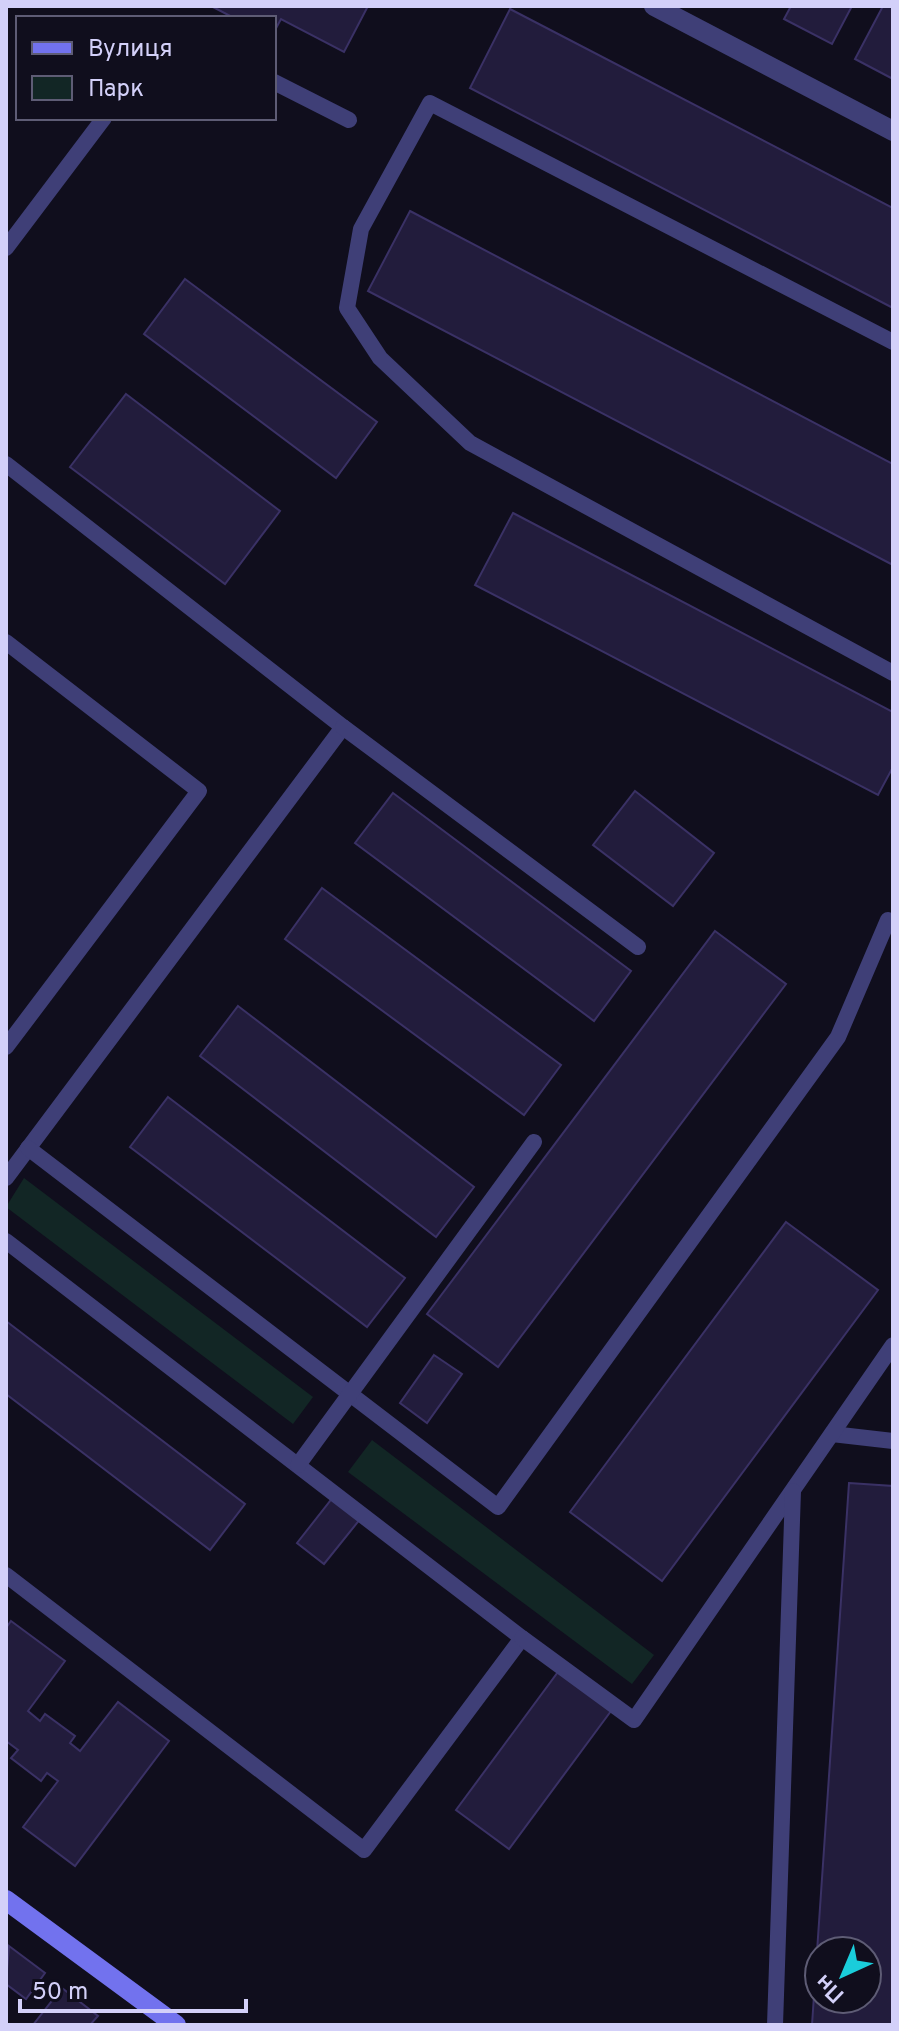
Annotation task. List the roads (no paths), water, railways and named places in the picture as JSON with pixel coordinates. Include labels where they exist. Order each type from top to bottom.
[{"type":"main road","points":[[6,1900],[176,2025]]},
{"type":"street","points":[[654,6],[893,131]]},
{"type":"lane","points":[[276,83],[349,120]]},
{"type":"lane","points":[[893,342],[430,103],[361,229],[347,308],[380,358],[470,443],[893,673]]},
{"type":"lane","points":[[6,248],[102,120]]},
{"type":"lane","points":[[6,464],[343,727],[638,947]]},
{"type":"lane","points":[[6,642],[199,791],[6,1047]]},
{"type":"lane","points":[[6,1178],[343,727]]},
{"type":"lane","points":[[28,1148],[498,1507],[838,1037],[891,918]]},
{"type":"lane","points":[[298,1465],[534,1142]]},
{"type":"lane","points":[[6,1241],[522,1638],[634,1720],[893,1345]]},
{"type":"lane","points":[[832,1434],[893,1441]]},
{"type":"lane","points":[[775,2025],[793,1491]]},
{"type":"lane","points":[[6,1575],[364,1850],[522,1638]]}]
